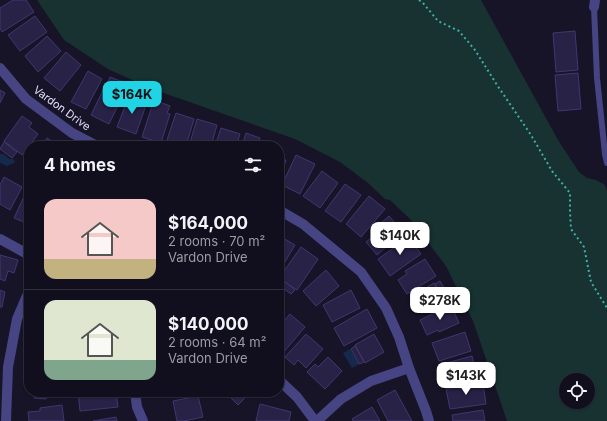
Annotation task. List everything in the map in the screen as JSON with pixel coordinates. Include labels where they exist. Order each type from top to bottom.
[{"type":"street","name":"Vardon Drive","points":[[0,68],[26,99],[72,133],[87,141]]},
{"type":"street","points":[[284,213],[303,224],[361,272],[386,308],[399,337],[429,421]]},
{"type":"street","points":[[0,239],[24,252]]},
{"type":"street","points":[[6,421],[8,366],[18,319],[24,304]]},
{"type":"street","points":[[284,385],[297,397],[316,421],[341,399],[372,381],[409,368]]},
{"type":"street","points":[[136,397],[137,407],[143,421]]},
{"type":"lane","points":[[595,4],[597,78],[607,163]]},
{"type":"path","points":[[419,0],[438,21],[459,31],[475,50],[531,135],[552,171],[570,193],[571,229],[584,247],[591,282],[607,308]]},
{"type":"green space","points":[[37,0],[481,0],[558,140],[579,172],[587,178],[596,180],[605,185],[607,191],[607,421],[507,421],[473,321],[446,266],[410,219],[390,200],[385,199],[368,183],[340,162],[295,139],[152,89],[108,69],[64,40]]},
{"type":"water","points":[[0,154],[13,159],[15,161],[14,163],[7,166],[0,163]]},
{"type":"water","points":[[350,349],[359,364],[352,368],[343,353]]},
{"type":"building","points":[[13,0],[26,0],[34,12],[2,32],[0,28],[0,8]]},
{"type":"building","points":[[35,16],[47,32],[20,51],[8,35]]},
{"type":"building","points":[[575,31],[578,70],[556,72],[553,33]]},
{"type":"building","points":[[47,36],[61,51],[38,72],[25,56]]},
{"type":"building","points":[[66,52],[81,65],[60,91],[44,78]]},
{"type":"building","points":[[88,71],[102,79],[86,109],[71,102]]},
{"type":"building","points":[[578,73],[581,109],[558,111],[555,75]]},
{"type":"building","points":[[110,77],[123,82],[121,88],[108,82]]},
{"type":"building","points":[[107,82],[125,91],[109,124],[91,115]]},
{"type":"building","points":[[0,90],[5,93],[0,103]]},
{"type":"building","points":[[137,90],[149,94],[146,100],[135,97]]},
{"type":"building","points":[[129,96],[147,102],[136,134],[117,127]]},
{"type":"building","points":[[154,100],[170,106],[167,113],[170,114],[162,141],[155,141],[142,137]]},
{"type":"building","points":[[176,113],[194,119],[187,141],[167,141]]},
{"type":"building","points":[[22,116],[32,123],[29,127],[38,134],[33,141],[24,141],[24,152],[22,155],[4,141]]},
{"type":"building","points":[[197,119],[217,125],[212,141],[190,141]]},
{"type":"building","points":[[221,128],[240,134],[238,141],[217,141]]},
{"type":"building","points":[[246,133],[260,138],[259,141],[244,141]]},
{"type":"building","points":[[4,142],[17,152],[12,158],[0,149]]},
{"type":"building","points":[[296,155],[315,164],[300,194],[284,186],[284,181]]},
{"type":"building","points":[[322,171],[338,183],[320,208],[303,196]]},
{"type":"building","points":[[4,177],[22,187],[10,210],[0,204],[0,185]]},
{"type":"building","points":[[345,184],[361,195],[341,222],[325,211]]},
{"type":"building","points":[[24,196],[24,222],[14,218]]},
{"type":"building","points":[[369,196],[385,209],[361,237],[346,224]]},
{"type":"building","points":[[389,216],[403,232],[377,255],[366,242],[376,234],[373,230]]},
{"type":"building","points":[[409,237],[421,254],[390,276],[378,259]]},
{"type":"building","points":[[284,239],[295,245],[284,264]]},
{"type":"building","points":[[301,247],[318,259],[297,290],[284,281],[284,271]]},
{"type":"building","points":[[0,255],[18,260],[14,273],[8,271],[5,281],[0,279]]},
{"type":"building","points":[[425,259],[436,276],[407,294],[398,280],[407,274],[405,271]]},
{"type":"building","points":[[326,270],[339,286],[316,306],[303,291]]},
{"type":"building","points":[[284,281],[295,290],[291,294],[284,289]]},
{"type":"building","points":[[440,281],[446,291],[441,294],[435,284]]},
{"type":"building","points":[[434,283],[444,301],[425,311],[424,308],[419,311],[411,297]]},
{"type":"building","points":[[0,290],[5,292],[2,307],[0,307]]},
{"type":"building","points":[[351,290],[360,308],[332,322],[323,305]]},
{"type":"building","points":[[451,305],[459,323],[439,332],[438,330],[427,335],[420,320]]},
{"type":"building","points":[[367,309],[377,328],[344,346],[334,328]]},
{"type":"building","points":[[290,314],[305,327],[284,352],[284,321]]},
{"type":"building","points":[[465,332],[471,351],[439,361],[432,343]]},
{"type":"building","points":[[306,334],[323,349],[306,368],[298,360],[294,365],[285,357]]},
{"type":"building","points":[[374,334],[384,352],[365,363],[355,345]]},
{"type":"building","points":[[355,346],[364,362],[359,364],[351,349]]},
{"type":"building","points":[[472,356],[477,375],[444,384],[439,365]]},
{"type":"building","points":[[328,357],[342,371],[325,389],[307,372],[315,364],[318,367]]},
{"type":"building","points":[[483,383],[486,404],[450,409],[446,389]]},
{"type":"building","points":[[395,390],[412,421],[388,421],[377,400]]},
{"type":"building","points":[[34,397],[46,397],[46,399]]},
{"type":"building","points":[[79,397],[117,397],[118,407],[80,411]]},
{"type":"building","points":[[198,397],[203,417],[177,421],[173,401]]},
{"type":"building","points":[[230,397],[246,397],[238,405]]},
{"type":"building","points":[[260,404],[291,412],[289,421],[256,421]]},
{"type":"building","points":[[62,405],[64,421],[29,421],[28,412],[40,411],[40,408]]},
{"type":"building","points":[[372,407],[380,421],[353,421],[352,419]]},
{"type":"building","points":[[483,410],[485,421],[453,421],[452,415]]},
{"type":"building","points":[[116,417],[117,421],[93,421]]}]
